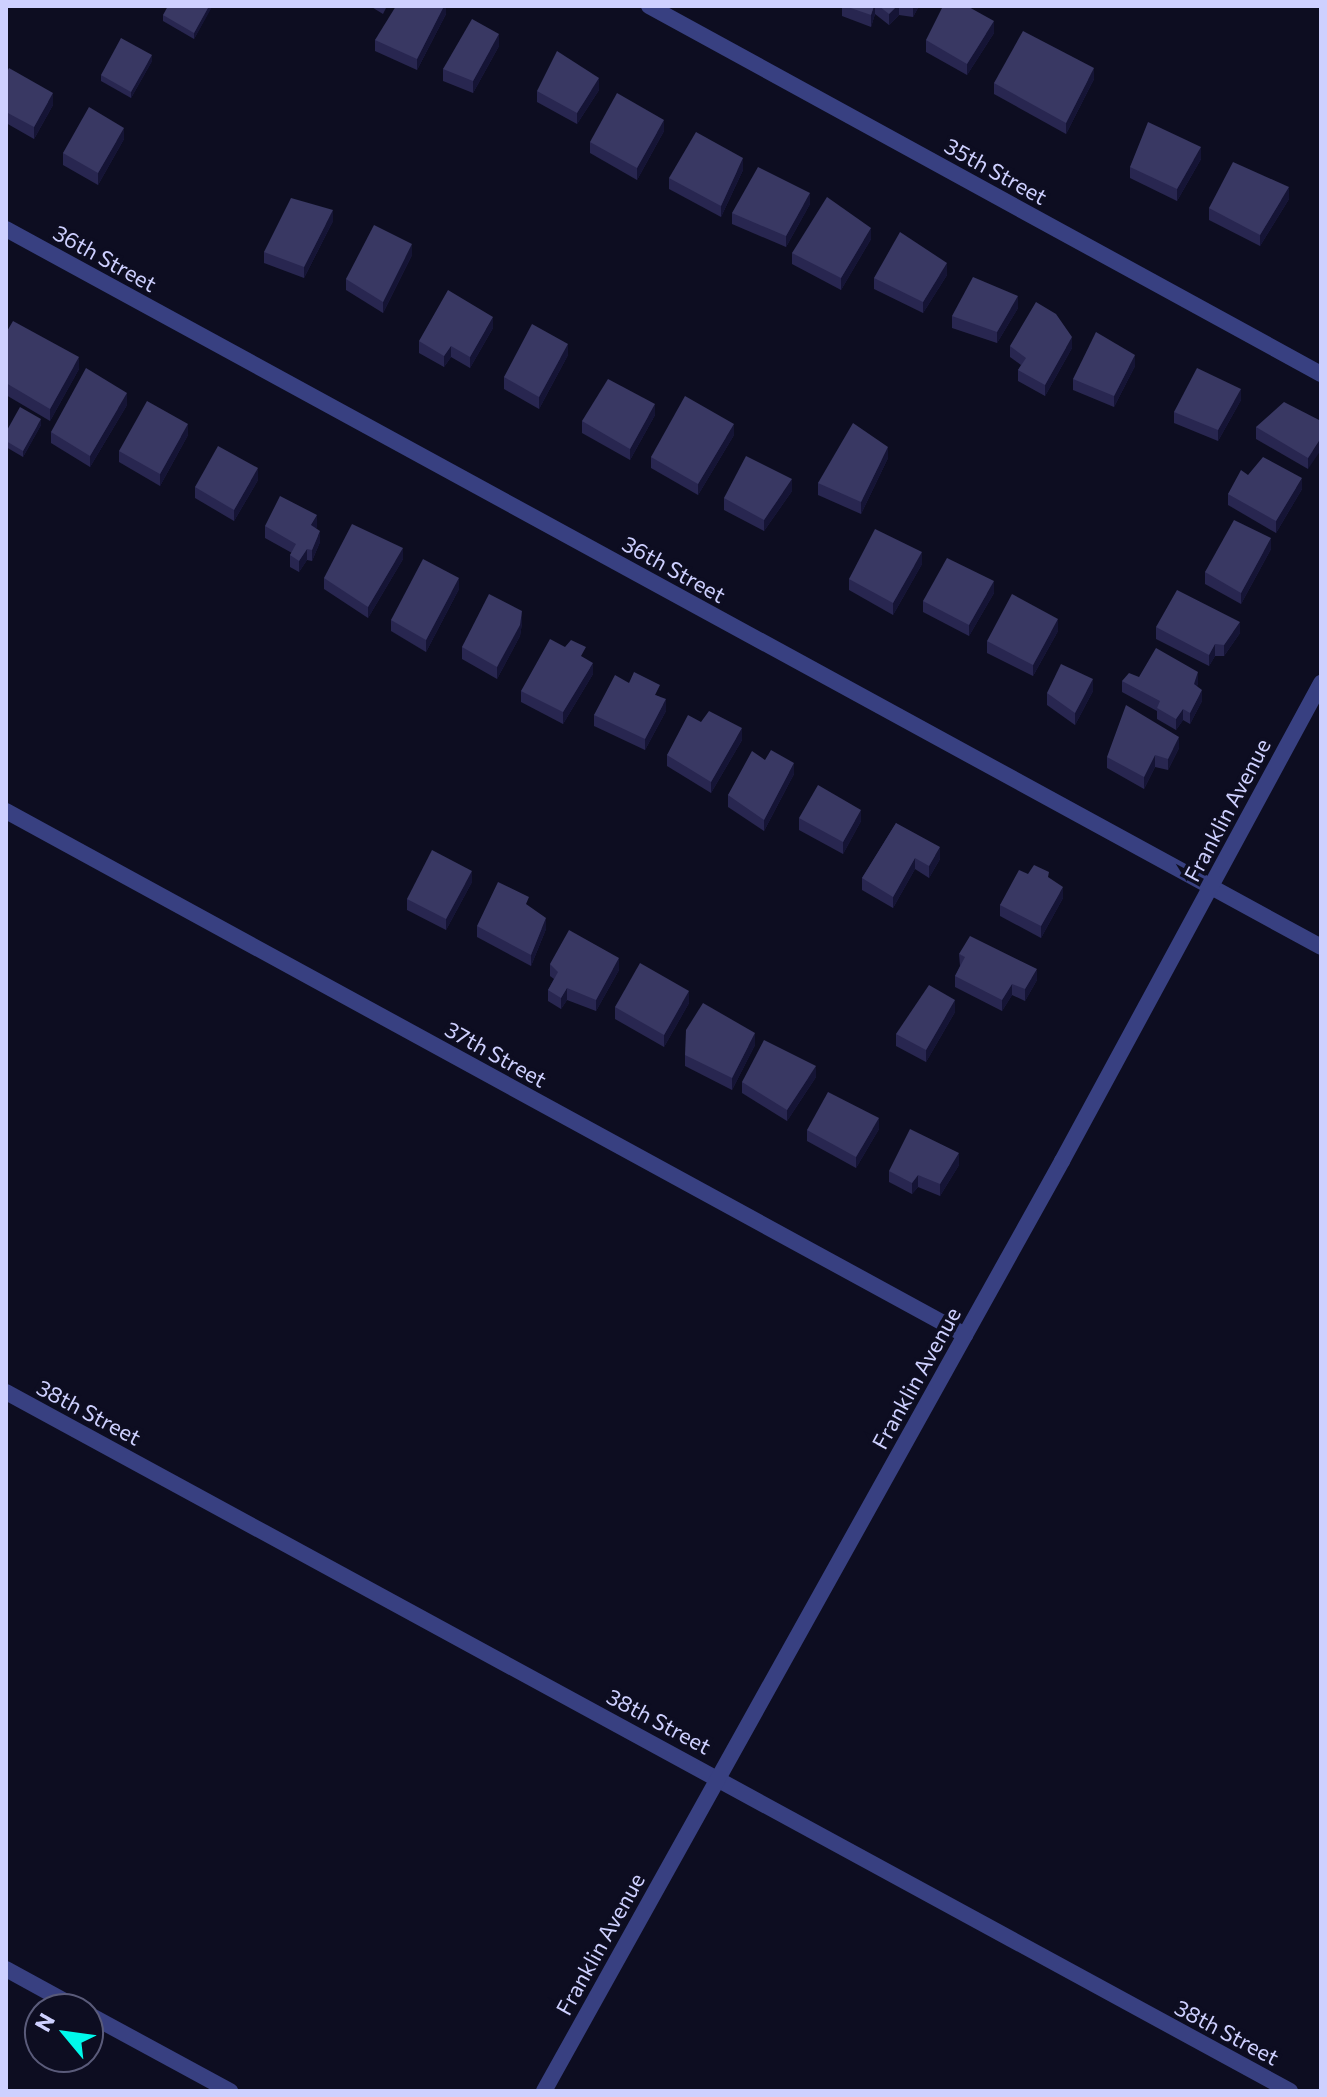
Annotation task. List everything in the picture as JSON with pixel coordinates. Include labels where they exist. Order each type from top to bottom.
[{"type":"street","name":"35th Street","points":[[649,6],[1321,374]]},
{"type":"street","name":"36th Street","points":[[6,229],[1321,947]]},
{"type":"street","name":"Franklin Avenue","points":[[544,2091],[965,1335],[1321,683]]},
{"type":"street","name":"37th Street","points":[[6,811],[965,1335]]},
{"type":"street","name":"38th Street","points":[[6,1392],[1290,2091]]},
{"type":"street","points":[[6,1969],[50,1993]]},
{"type":"street","points":[[104,2023],[230,2091]]},
{"type":"building","points":[[168,6],[209,6],[194,33],[163,15]]},
{"type":"building","points":[[396,6],[444,6],[417,59],[375,40]]},
{"type":"building","points":[[845,6],[874,6],[871,15]]},
{"type":"building","points":[[879,6],[897,6],[889,14]]},
{"type":"building","points":[[943,6],[967,6],[994,21],[967,64],[926,40]]},
{"type":"building","points":[[472,19],[499,34],[473,81],[443,69]]},
{"type":"building","points":[[1023,31],[1094,68],[1066,123],[994,83]]},
{"type":"building","points":[[121,38],[152,55],[131,92],[101,75]]},
{"type":"building","points":[[557,51],[599,78],[577,113],[537,91]]},
{"type":"building","points":[[9,68],[53,93],[34,127],[6,112],[6,74]]},
{"type":"building","points":[[617,93],[664,120],[637,168],[590,142]]},
{"type":"building","points":[[89,107],[124,128],[98,173],[63,153]]},
{"type":"building","points":[[1148,122],[1201,147],[1177,189],[1130,167]]},
{"type":"building","points":[[696,132],[743,158],[721,206],[669,178]]},
{"type":"building","points":[[1233,162],[1289,187],[1260,235],[1209,208]]},
{"type":"building","points":[[758,167],[810,193],[786,236],[732,213]]},
{"type":"building","points":[[827,197],[871,228],[841,278],[792,253]]},
{"type":"building","points":[[291,198],[333,210],[304,267],[264,252]]},
{"type":"building","points":[[374,225],[412,244],[383,302],[346,279]]},
{"type":"building","points":[[900,232],[947,263],[923,302],[874,278]]},
{"type":"building","points":[[973,277],[1018,296],[997,332],[952,316]]},
{"type":"building","points":[[448,290],[493,317],[470,357],[451,346],[444,356],[419,341]]},
{"type":"building","points":[[1036,302],[1056,314],[1072,337],[1045,385],[1018,370],[1026,358],[1010,346]]},
{"type":"building","points":[[13,321],[79,357],[50,409],[6,383],[6,333]]},
{"type":"building","points":[[532,324],[568,344],[539,397],[504,377]]},
{"type":"building","points":[[1096,332],[1135,355],[1114,396],[1073,379]]},
{"type":"building","points":[[86,368],[127,393],[90,456],[51,432]]},
{"type":"building","points":[[1197,368],[1241,389],[1218,430],[1174,412]]},
{"type":"building","points":[[608,379],[655,404],[630,449],[582,421]]},
{"type":"building","points":[[685,396],[734,424],[698,484],[651,457]]},
{"type":"building","points":[[147,401],[188,424],[160,474],[119,451]]},
{"type":"building","points":[[1284,402],[1321,421],[1321,438],[1308,458],[1256,427]]},
{"type":"building","points":[[20,407],[41,419],[23,451],[6,441],[6,432]]},
{"type":"building","points":[[853,423],[888,447],[861,502],[818,483]]},
{"type":"building","points":[[218,446],[258,468],[234,510],[195,487]]},
{"type":"building","points":[[746,456],[792,479],[764,520],[724,498]]},
{"type":"building","points":[[1263,457],[1302,478],[1276,521],[1228,494],[1241,470],[1248,475]]},
{"type":"building","points":[[280,496],[317,515],[311,525],[320,531],[312,550],[307,549],[299,561],[290,555],[296,544],[265,526]]},
{"type":"building","points":[[1234,520],[1271,538],[1241,593],[1205,572]]},
{"type":"building","points":[[352,524],[403,548],[368,607],[324,578]]},
{"type":"building","points":[[875,529],[922,552],[893,603],[849,579]]},
{"type":"building","points":[[947,558],[994,581],[969,625],[923,601]]},
{"type":"building","points":[[423,559],[459,578],[426,640],[391,620]]},
{"type":"building","points":[[1177,590],[1240,622],[1224,645],[1215,644],[1209,655],[1156,627]]},
{"type":"building","points":[[489,594],[522,611],[520,625],[497,667],[462,647]]},
{"type":"building","points":[[1012,594],[1058,619],[1033,665],[987,641]]},
{"type":"building","points":[[550,639],[565,647],[571,640],[586,647],[581,656],[593,663],[563,712],[521,691]]},
{"type":"building","points":[[1156,648],[1198,672],[1194,684],[1202,690],[1190,713],[1183,709],[1176,719],[1157,708],[1160,701],[1122,681],[1129,673],[1139,677]]},
{"type":"building","points":[[1061,664],[1093,679],[1075,713],[1047,693]]},
{"type":"building","points":[[634,672],[660,685],[655,695],[666,699],[645,739],[594,715],[615,675],[629,683]]},
{"type":"building","points":[[1126,705],[1179,737],[1168,759],[1155,755],[1144,777],[1107,757]]},
{"type":"building","points":[[709,711],[742,728],[711,782],[667,755],[688,715],[701,722]]},
{"type":"building","points":[[771,750],[794,763],[764,820],[728,795],[752,751],[765,760]]},
{"type":"building","points":[[818,785],[861,810],[843,842],[799,818]]},
{"type":"building","points":[[896,823],[940,847],[929,866],[915,858],[893,897],[862,878]]},
{"type":"building","points":[[432,850],[472,871],[446,919],[407,899]]},
{"type":"building","points":[[1034,865],[1049,872],[1048,877],[1063,887],[1041,926],[1000,905],[1019,870],[1028,874]]},
{"type":"building","points":[[498,882],[529,897],[526,904],[546,918],[531,955],[477,926]]},
{"type":"building","points":[[569,930],[619,958],[596,1000],[567,988],[561,998],[548,990],[558,972],[550,964]]},
{"type":"building","points":[[970,936],[1037,969],[1025,989],[1012,984],[1002,1000],[955,976],[965,957],[959,954]]},
{"type":"building","points":[[640,963],[689,991],[664,1035],[615,1007]]},
{"type":"building","points":[[929,985],[955,1000],[926,1050],[896,1034]]},
{"type":"building","points":[[703,1003],[755,1033],[732,1078],[685,1055],[686,1030]]},
{"type":"building","points":[[764,1040],[816,1066],[787,1110],[742,1082]]},
{"type":"building","points":[[828,1092],[879,1118],[856,1157],[807,1130]]},
{"type":"building","points":[[910,1129],[959,1153],[940,1184],[918,1175],[912,1183],[889,1171]]}]
